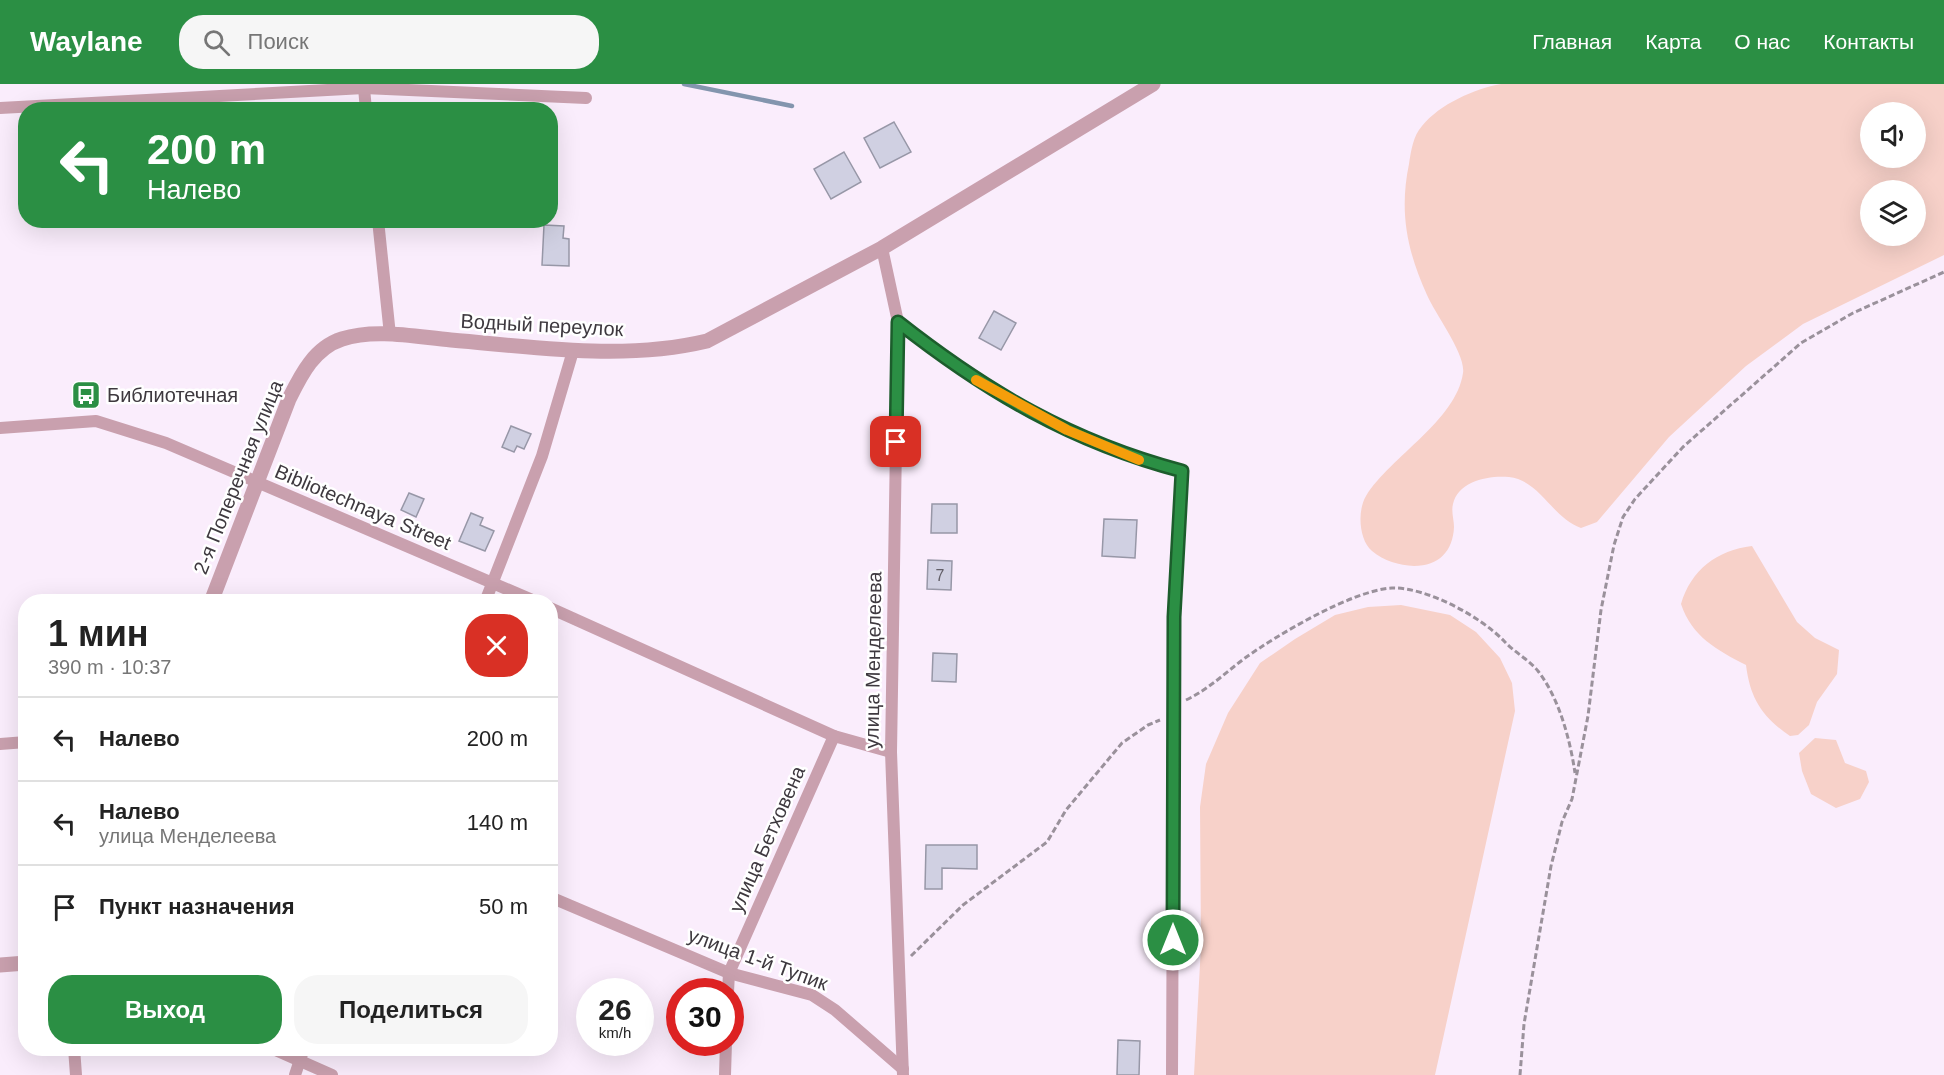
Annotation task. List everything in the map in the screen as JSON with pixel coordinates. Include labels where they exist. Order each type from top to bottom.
[{"type":"street","name":"Водный переулок","points":[[330,344],[358,335],[390,335],[573,351],[630,351],[684,346],[707,341],[882,248],[1153,84]]},
{"type":"street","points":[[364,88],[365,102]]},
{"type":"street","points":[[109,102],[364,88],[586,98]]},
{"type":"street","points":[[0,108],[18,107]]},
{"type":"street","points":[[379,228],[390,335]]},
{"type":"street","name":"улица Менделеева","points":[[882,248],[898,322],[891,752],[903,1072]]},
{"type":"street","points":[[898,322],[990,389],[1067,430],[1108,449],[1182,471],[1174,617],[1172,1075]]},
{"type":"street","name":"2-я Поперечная улица","points":[[214,594],[289,399],[303,371],[317,354],[330,344]]},
{"type":"street","points":[[488,594],[542,456],[573,351]]},
{"type":"street","name":"Bibliotechnaya Street","points":[[0,428],[84,422],[111,424],[166,443],[519,594]]},
{"type":"street","points":[[558,612],[834,736],[891,752]]},
{"type":"street","name":"улица Бетховена","points":[[729,978],[834,736]]},
{"type":"street","points":[[0,744],[18,743]]},
{"type":"street","name":"улица 1-й Тупик","points":[[558,900],[729,973],[812,995],[835,1010],[903,1072]]},
{"type":"street","points":[[0,965],[18,964]]},
{"type":"street","points":[[75,1056],[76,1075]]},
{"type":"street","points":[[295,1075],[301,1056]]},
{"type":"street","points":[[305,1056],[332,1075]]},
{"type":"street","points":[[725,1075],[726,1056]]},
{"type":"path","points":[[1520,1075],[1524,1024],[1551,866],[1562,822],[1572,799],[1588,716],[1593,664],[1614,545],[1623,517],[1635,498],[1683,447],[1801,343],[1853,313],[1944,272]]},
{"type":"path","points":[[899,968],[963,905],[1047,842],[1066,810],[1122,744],[1148,725],[1207,690],[1244,659],[1282,634],[1338,605],[1389,588],[1413,589],[1467,613],[1492,629],[1537,670],[1553,697],[1572,754],[1576,776]]},
{"type":"shaded area","points":[[1501,84],[1944,84],[1944,255],[1803,324],[1746,366],[1669,437],[1597,522],[1581,528],[1562,516],[1530,485],[1509,477],[1493,477],[1475,481],[1456,496],[1452,507],[1453,536],[1443,556],[1423,565],[1403,565],[1392,562],[1372,551],[1364,540],[1361,525],[1363,502],[1377,481],[1421,438],[1448,407],[1458,390],[1463,373],[1460,355],[1427,295],[1414,263],[1405,215],[1406,182],[1416,134],[1438,111],[1469,94]]},
{"type":"shaded area","points":[[1752,546],[1797,622],[1815,638],[1839,650],[1837,674],[1817,702],[1809,725],[1798,735],[1790,736],[1772,722],[1754,697],[1746,665],[1725,654],[1699,634],[1681,604],[1691,581],[1707,564],[1728,552]]},
{"type":"shaded area","points":[[1401,605],[1450,615],[1476,632],[1500,658],[1512,683],[1515,711],[1435,1075],[1194,1075],[1201,946],[1200,807],[1206,764],[1228,713],[1260,663],[1295,639],[1335,615],[1368,607]]},
{"type":"shaded area","points":[[1815,738],[1836,740],[1845,763],[1866,771],[1869,782],[1860,799],[1836,808],[1811,794],[1802,771],[1799,753]]},
{"type":"building","points":[[894,122],[911,152],[880,168],[864,138]]},
{"type":"building","points":[[844,152],[861,182],[831,199],[814,169]]},
{"type":"building","points":[[564,226],[563,238],[569,239],[569,266],[542,265],[544,228]]},
{"type":"building","points":[[994,311],[1016,323],[1001,350],[979,338]]},
{"type":"building","points":[[511,426],[531,434],[524,449],[517,446],[514,452],[502,447]]},
{"type":"building","points":[[409,493],[424,499],[416,517],[401,510]]},
{"type":"building","points":[[932,504],[957,504],[957,533],[931,533]]},
{"type":"building","points":[[471,513],[483,518],[480,525],[494,531],[485,551],[459,541]]},
{"type":"building","points":[[1104,519],[1137,520],[1135,558],[1102,556]]},
{"type":"building","points":[[928,560],[952,561],[951,590],[927,589]]},
{"type":"building","points":[[933,653],[957,654],[956,682],[932,681]]},
{"type":"building","points":[[926,845],[977,845],[977,869],[942,868],[942,889],[925,889]]},
{"type":"building","points":[[1118,1040],[1140,1041],[1139,1075],[1117,1075]]},
{"type":"waterway","points":[[684,84],[792,106]]},
{"type":"slow traffic","points":[[976,380],[1067,430],[1139,460]]},
{"type":"place","name":"Библиотечная","points":[[86,395]]},
{"type":"route","points":[[896,442],[898,322],[944,358],[990,389],[1067,430],[1108,449],[1182,471],[1174,617],[1173,940]]}]
